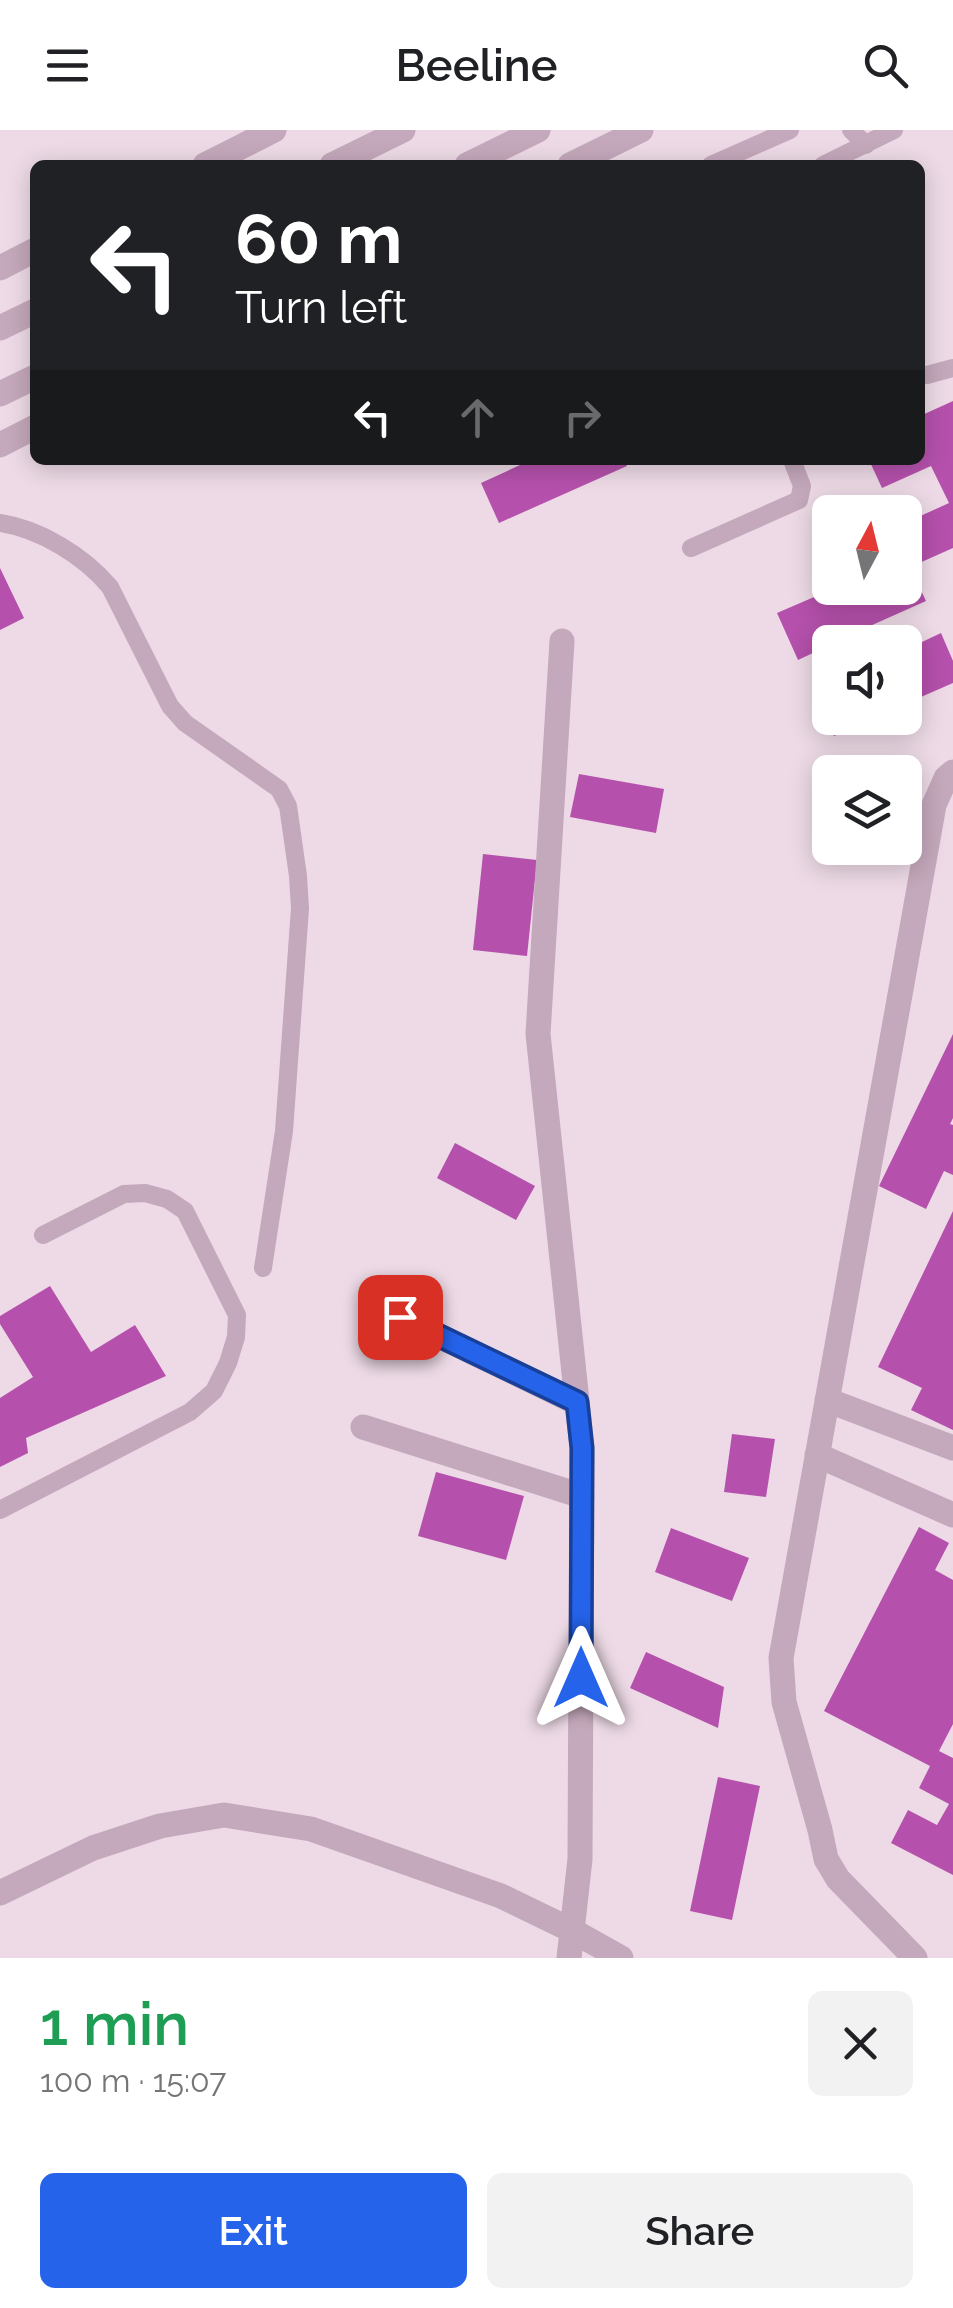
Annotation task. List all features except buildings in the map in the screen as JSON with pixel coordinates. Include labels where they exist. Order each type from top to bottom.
[{"type":"street","points":[[214,160],[274,130]]},
{"type":"street","points":[[342,160],[403,130]]},
{"type":"street","points":[[477,160],[538,130]]},
{"type":"street","points":[[580,160],[642,130]]},
{"type":"street","points":[[0,268],[30,253]]},
{"type":"street","points":[[0,328],[30,313]]},
{"type":"street","points":[[0,394],[30,379]]},
{"type":"street","points":[[0,444],[30,430]]},
{"type":"street","points":[[562,641],[538,1034],[582,1448],[580,1859],[568,1958]]},
{"type":"street","points":[[915,1958],[838,1879],[826,1858],[784,1702],[781,1658],[934,805],[946,778],[953,772]]},
{"type":"street","points":[[400,1317],[577,1402]]},
{"type":"street","points":[[827,1400],[953,1448]]},
{"type":"street","points":[[363,1427],[582,1496]]},
{"type":"street","points":[[817,1455],[953,1515]]},
{"type":"street","points":[[0,1893],[93,1848],[160,1826],[224,1815],[311,1828],[501,1896],[621,1958]]},
{"type":"lane","points":[[723,160],[790,130]]},
{"type":"lane","points":[[851,130],[866,144]]},
{"type":"lane","points":[[832,160],[894,130]]},
{"type":"lane","points":[[925,374],[953,368]]},
{"type":"lane","points":[[691,548],[798,500],[802,486],[794,465]]},
{"type":"lane","points":[[0,523],[19,526],[48,539],[97,572],[110,587],[170,706],[185,723],[279,789],[288,806],[300,908],[284,1131],[262,1268]]},
{"type":"lane","points":[[0,1510],[190,1412],[214,1390],[236,1337],[237,1316],[185,1212],[167,1199],[144,1193],[124,1194],[44,1235]]},
{"type":"route","points":[[400,1317],[577,1402],[582,1448],[581,1678]]}]
